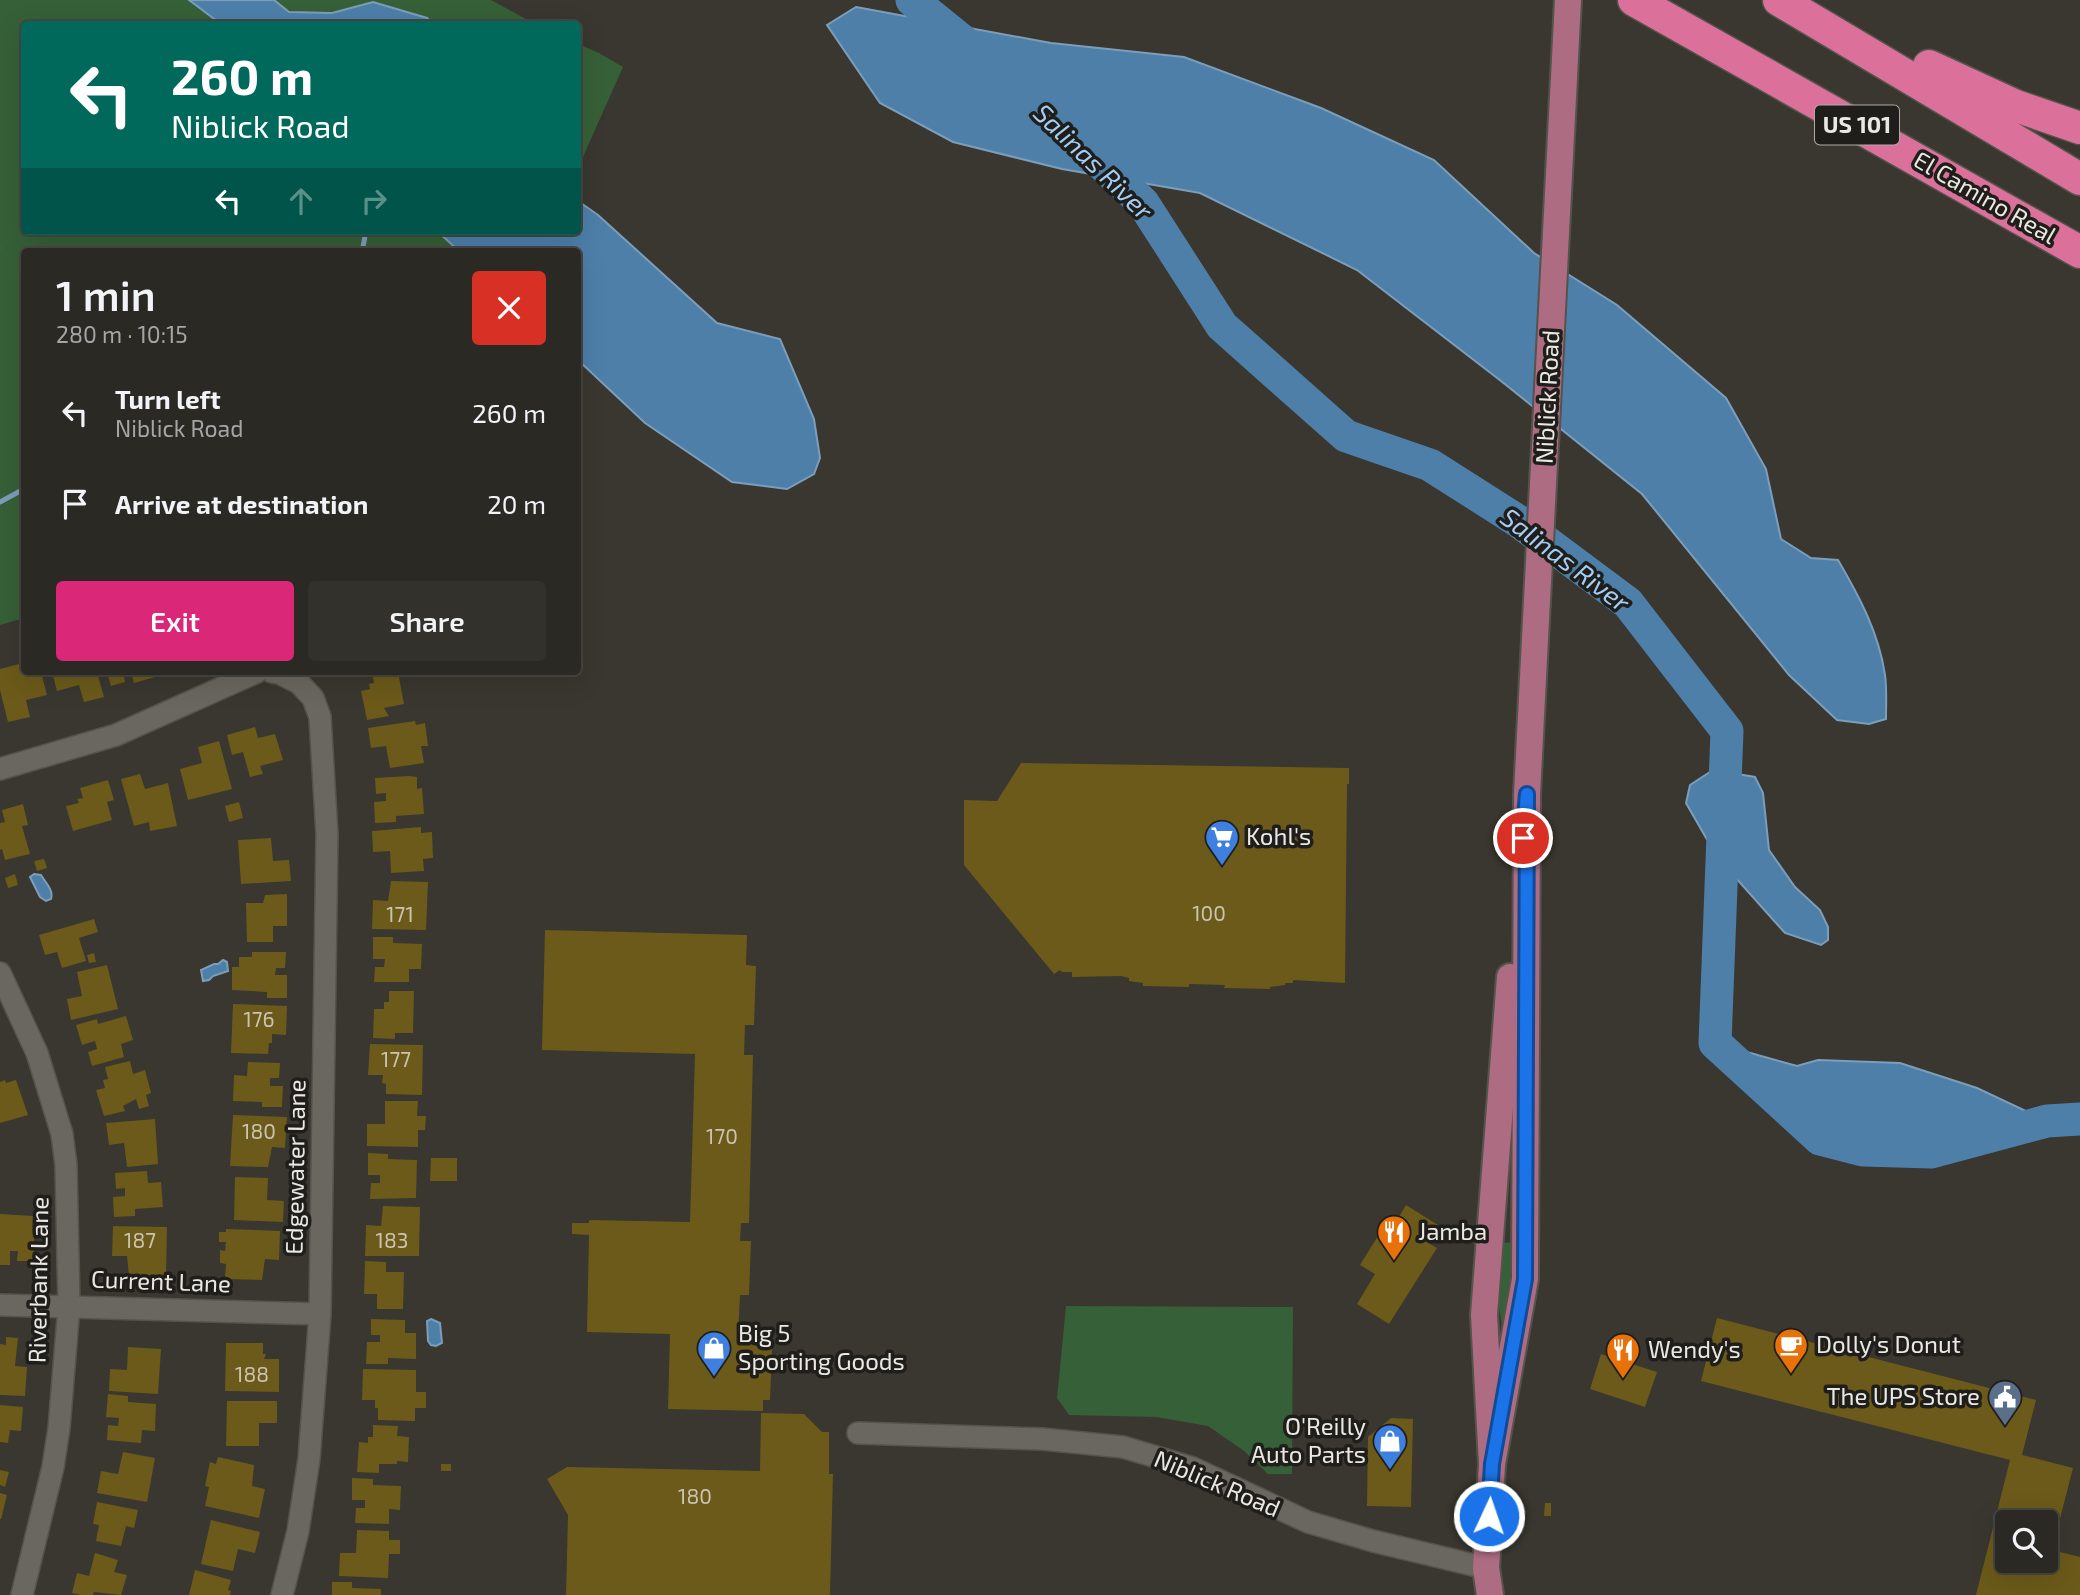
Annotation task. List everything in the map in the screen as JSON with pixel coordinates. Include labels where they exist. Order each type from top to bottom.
[{"type":"highway","name":"El Camino Real","points":[[1634,0],[2080,252]]},
{"type":"highway","name":"US 101","points":[[1779,0],[2080,179]]},
{"type":"highway","points":[[1798,0],[1953,78],[2016,106],[2080,128]]},
{"type":"main road","name":"Niblick Road","points":[[1490,1595],[1486,1568],[1492,1464],[1484,1315],[1498,1116],[1527,794],[1568,0]]},
{"type":"main road","name":"Niblick Road","points":[[1492,1464],[1525,1279],[1527,794]]},
{"type":"main road","name":"Niblick Road","points":[[1469,1595],[1486,1568]]},
{"type":"street","points":[[0,769],[116,735],[250,675]]},
{"type":"street","name":"Edgewater Lane","points":[[282,1595],[298,1531],[309,1459],[320,1314],[327,835],[320,717],[313,698],[299,683],[283,675]]},
{"type":"street","name":"Riverbank Lane","points":[[0,973],[8,1013],[37,1053],[62,1134],[66,1166],[69,1306],[59,1428],[53,1466],[22,1595]]},
{"type":"street","name":"Current Lane","points":[[0,1306],[320,1314]]},
{"type":"street","name":"Niblick Road","points":[[858,1433],[1042,1439],[1123,1447],[1193,1468],[1308,1522],[1373,1541],[1486,1568]]},
{"type":"green space","points":[[0,0],[491,0],[530,21],[21,21],[21,235],[547,235],[542,248],[21,248],[21,619],[0,625]]},
{"type":"green space","points":[[581,45],[623,67],[581,161]]},
{"type":"green space","points":[[1513,1242],[1506,1350],[1498,1301],[1502,1243]]},
{"type":"green space","points":[[1066,1306],[1293,1307],[1292,1474],[1268,1474],[1244,1451],[1208,1426],[1156,1417],[1069,1415],[1057,1398]]},
{"type":"water","points":[[189,0],[274,0],[289,12],[332,13],[373,2],[430,21],[217,21]]},
{"type":"water","points":[[856,7],[1051,43],[1184,57],[1321,108],[1434,160],[1534,253],[1617,305],[1726,398],[1766,469],[1781,539],[1811,558],[1838,560],[1861,601],[1882,659],[1886,686],[1886,719],[1869,724],[1837,720],[1789,675],[1642,494],[1357,270],[1200,193],[1062,169],[953,142],[880,103],[827,25]]},
{"type":"water","points":[[581,203],[598,215],[717,323],[780,339],[814,419],[820,458],[814,474],[787,489],[732,482],[645,423],[581,363],[581,248],[456,248],[441,235],[581,235]]},
{"type":"water","points":[[1713,770],[1755,777],[1763,793],[1769,850],[1795,887],[1820,910],[1828,927],[1828,940],[1821,945],[1785,933],[1717,857],[1686,803],[1690,785]]},
{"type":"water","points":[[34,874],[41,875],[47,883],[51,899],[46,901],[40,897],[30,877]]},
{"type":"water","points":[[223,960],[227,962],[228,971],[203,981],[201,970]]},
{"type":"water","points":[[1715,1043],[1797,1066],[1818,1060],[1900,1063],[1977,1088],[2047,1121],[1931,1152],[1863,1150],[1820,1139]]},
{"type":"water","points":[[431,1319],[440,1323],[442,1343],[436,1346],[428,1341],[427,1321]]},
{"type":"building","points":[[21,664],[21,675],[42,675],[47,695],[26,700],[30,717],[8,722],[0,690],[0,669]]},
{"type":"building","points":[[53,675],[98,675],[104,697],[84,702],[79,685],[57,691]]},
{"type":"building","points":[[108,675],[124,675],[125,682],[111,686]]},
{"type":"building","points":[[132,675],[155,677],[134,683]]},
{"type":"building","points":[[373,675],[399,675],[404,704],[384,708],[389,716],[367,720],[361,691],[370,689],[369,684],[374,683]]},
{"type":"building","points":[[415,721],[416,725],[425,723],[428,746],[421,746],[424,763],[390,768],[386,746],[371,748],[368,728]]},
{"type":"building","points":[[255,727],[258,738],[275,734],[283,760],[260,766],[263,774],[250,777],[243,752],[232,755],[227,735]]},
{"type":"building","points":[[219,741],[232,789],[188,800],[180,769],[202,763],[198,747]]},
{"type":"building","points":[[1021,763],[1349,768],[1345,983],[1293,980],[1293,983],[1270,989],[1189,984],[1189,987],[1143,986],[1143,983],[1129,981],[1129,978],[1121,976],[1072,977],[1072,972],[1060,970],[1054,974],[964,865],[964,800],[997,801]]},
{"type":"building","points":[[140,774],[145,789],[168,783],[177,826],[150,831],[149,822],[134,826],[121,779]]},
{"type":"building","points":[[417,777],[417,789],[422,788],[424,814],[396,816],[396,822],[375,823],[374,802],[386,801],[386,793],[376,794],[375,778]]},
{"type":"building","points":[[108,780],[114,800],[107,802],[112,820],[73,831],[66,806],[79,803],[77,799],[83,798],[80,788]]},
{"type":"building","points":[[239,802],[243,818],[229,822],[225,806]]},
{"type":"building","points":[[23,804],[28,825],[22,826],[30,854],[5,860],[2,849],[0,850],[0,823],[5,822],[2,810]]},
{"type":"building","points":[[421,827],[421,833],[432,832],[433,858],[423,859],[424,871],[391,873],[390,851],[373,852],[372,831]]},
{"type":"building","points":[[271,838],[273,861],[289,860],[291,881],[241,884],[238,840]]},
{"type":"building","points":[[44,859],[47,868],[37,871],[34,861]]},
{"type":"building","points":[[15,874],[18,885],[8,888],[5,878]]},
{"type":"building","points":[[391,881],[428,882],[426,930],[372,929],[373,900],[388,901]]},
{"type":"building","points":[[287,894],[287,926],[273,926],[273,942],[247,942],[246,903],[263,903],[265,895]]},
{"type":"building","points":[[94,919],[98,932],[79,938],[86,961],[62,968],[57,952],[45,955],[39,935]]},
{"type":"building","points":[[545,930],[747,935],[746,965],[756,966],[754,1025],[745,1025],[744,1055],[753,1055],[749,1223],[741,1223],[740,1241],[751,1241],[749,1295],[740,1295],[738,1335],[764,1336],[764,1349],[772,1349],[770,1400],[763,1400],[763,1411],[668,1409],[670,1334],[587,1332],[589,1235],[572,1234],[572,1223],[589,1223],[589,1220],[690,1222],[695,1054],[542,1050]]},
{"type":"building","points":[[373,937],[393,937],[393,943],[422,944],[421,969],[409,969],[409,982],[374,982],[375,967],[384,967],[385,959],[373,959]]},
{"type":"building","points":[[252,952],[286,952],[285,968],[276,968],[275,975],[287,975],[287,998],[267,998],[267,992],[232,990],[232,967],[239,967],[239,957],[252,957]]},
{"type":"building","points":[[94,953],[96,962],[89,963],[87,955]]},
{"type":"building","points":[[107,965],[118,1009],[71,1020],[67,999],[82,996],[77,972]]},
{"type":"building","points":[[389,991],[414,991],[413,1033],[395,1033],[395,1039],[373,1038],[374,1009],[384,1009],[384,1002],[389,1002]]},
{"type":"building","points":[[233,1004],[287,1006],[286,1035],[272,1034],[268,1054],[231,1053]]},
{"type":"building","points":[[126,1016],[133,1040],[121,1044],[124,1057],[92,1066],[88,1052],[97,1049],[95,1041],[82,1045],[76,1025],[97,1019],[98,1024]]},
{"type":"building","points":[[370,1044],[423,1045],[422,1095],[386,1094],[386,1084],[382,1083],[383,1075],[368,1075]]},
{"type":"building","points":[[130,1061],[133,1074],[145,1070],[151,1093],[146,1095],[149,1106],[139,1109],[136,1099],[123,1106],[125,1111],[104,1116],[96,1090],[105,1088],[103,1080],[108,1079],[105,1067]]},
{"type":"building","points":[[248,1062],[280,1063],[279,1078],[270,1078],[270,1086],[283,1086],[282,1107],[262,1107],[262,1102],[233,1101],[234,1075],[247,1076]]},
{"type":"building","points":[[5,1080],[6,1083],[16,1080],[28,1115],[0,1123],[0,1082]]},
{"type":"building","points":[[385,1101],[418,1101],[417,1116],[426,1116],[425,1130],[418,1130],[418,1147],[367,1146],[367,1124],[385,1124]]},
{"type":"building","points":[[233,1115],[287,1117],[285,1148],[272,1147],[268,1167],[230,1166]]},
{"type":"building","points":[[155,1119],[158,1164],[127,1167],[124,1143],[109,1145],[106,1123]]},
{"type":"building","points":[[368,1153],[388,1154],[388,1159],[417,1160],[416,1198],[370,1199],[371,1183],[380,1183],[380,1175],[368,1175]]},
{"type":"building","points":[[431,1158],[457,1158],[457,1181],[430,1181]]},
{"type":"building","points":[[147,1171],[148,1183],[161,1182],[163,1207],[135,1209],[135,1216],[114,1217],[113,1197],[125,1196],[125,1188],[116,1189],[115,1173]]},
{"type":"building","points":[[235,1177],[268,1178],[267,1200],[284,1201],[283,1222],[234,1220]]},
{"type":"building","points":[[1406,1205],[1438,1225],[1427,1242],[1437,1248],[1389,1324],[1357,1304],[1375,1274],[1360,1265],[1389,1218],[1396,1222]]},
{"type":"building","points":[[383,1206],[420,1207],[419,1256],[365,1256],[366,1225],[381,1226]]},
{"type":"building","points":[[0,1214],[33,1216],[33,1261],[17,1261],[18,1251],[10,1251],[10,1265],[0,1265]]},
{"type":"building","points":[[113,1226],[167,1227],[166,1277],[129,1276],[127,1256],[112,1256]]},
{"type":"building","points":[[226,1229],[280,1231],[279,1260],[265,1259],[262,1280],[225,1279],[226,1264],[220,1263],[220,1250],[225,1251],[226,1242],[219,1242],[219,1232],[226,1232]]},
{"type":"building","points":[[365,1261],[386,1262],[386,1272],[404,1272],[403,1309],[377,1309],[377,1294],[364,1294]]},
{"type":"building","points":[[1717,1318],[2036,1400],[2022,1455],[2073,1468],[2058,1527],[2058,1510],[1997,1510],[2010,1460],[1701,1381]]},
{"type":"building","points":[[371,1319],[405,1320],[405,1333],[416,1333],[416,1359],[388,1358],[388,1364],[366,1364],[367,1342],[380,1342],[380,1335],[371,1335]]},
{"type":"building","points":[[6,1337],[18,1338],[15,1366],[27,1367],[25,1396],[0,1395],[0,1344],[6,1345]]},
{"type":"building","points":[[226,1343],[263,1343],[263,1354],[266,1354],[264,1359],[279,1359],[279,1392],[225,1391]]},
{"type":"building","points":[[128,1347],[161,1349],[158,1394],[109,1391],[110,1369],[127,1370]]},
{"type":"building","name":"Wendy's","points":[[1601,1354],[1657,1372],[1645,1407],[1590,1389]]},
{"type":"building","points":[[363,1369],[416,1370],[416,1392],[426,1392],[426,1408],[415,1408],[415,1421],[378,1420],[375,1400],[362,1400]]},
{"type":"building","points":[[108,1394],[128,1396],[128,1402],[156,1404],[155,1431],[142,1430],[141,1443],[107,1440],[108,1425],[118,1426],[119,1418],[106,1417]]},
{"type":"building","points":[[227,1401],[277,1401],[277,1423],[259,1423],[259,1446],[226,1446]]},
{"type":"building","points":[[0,1405],[23,1407],[21,1431],[10,1430],[8,1443],[0,1442]]},
{"type":"building","points":[[761,1413],[804,1414],[822,1432],[829,1432],[829,1474],[833,1474],[830,1595],[566,1595],[568,1515],[547,1479],[567,1467],[760,1471]]},
{"type":"building","name":"O'Reilly Auto Parts","points":[[1391,1418],[1413,1419],[1411,1507],[1367,1506],[1368,1437]]},
{"type":"building","points":[[373,1425],[398,1426],[397,1436],[409,1437],[408,1462],[379,1464],[379,1473],[357,1472],[359,1442],[368,1443],[368,1437],[373,1437]]},
{"type":"building","points":[[123,1452],[155,1458],[147,1502],[97,1493],[101,1471],[118,1474]]},
{"type":"building","points":[[218,1457],[254,1465],[252,1486],[265,1489],[259,1518],[205,1506],[209,1487],[205,1486],[210,1462],[216,1464]]},
{"type":"building","points":[[441,1464],[451,1464],[451,1471],[441,1471]]},
{"type":"building","points":[[0,1470],[9,1472],[5,1487],[0,1485]]},
{"type":"building","points":[[352,1478],[373,1479],[373,1485],[401,1486],[400,1510],[389,1509],[389,1524],[355,1523],[356,1508],[365,1508],[365,1500],[352,1500]]},
{"type":"building","points":[[0,1493],[7,1495],[1,1519],[0,1519]]},
{"type":"building","points":[[97,1502],[138,1510],[134,1528],[126,1526],[121,1546],[96,1541],[99,1525],[93,1524]]},
{"type":"building","points":[[1545,1503],[1551,1503],[1551,1516],[1544,1516]]},
{"type":"building","points":[[211,1520],[260,1532],[255,1553],[238,1549],[233,1571],[201,1564]]},
{"type":"building","points":[[1995,1520],[1995,1573],[2058,1573],[2058,1552],[2080,1557],[2080,1595],[1976,1595]]},
{"type":"building","points":[[357,1530],[389,1531],[389,1540],[400,1540],[400,1554],[389,1554],[388,1578],[339,1576],[340,1553],[356,1553]]},
{"type":"building","points":[[95,1553],[118,1560],[114,1572],[127,1575],[121,1595],[72,1593],[77,1573],[89,1576]]},
{"type":"building","points":[[195,1570],[231,1580],[228,1590],[231,1591],[230,1595],[189,1595]]},
{"type":"building","points":[[332,1582],[352,1582],[352,1588],[381,1589],[381,1595],[332,1595]]},
{"type":"waterway","name":"Salinas River","points":[[912,0],[975,51]]},
{"type":"waterway","name":"Salinas River","points":[[1084,147],[1143,203],[1222,326],[1346,436],[1430,465],[1518,521],[1628,603],[1727,731],[1715,1043],[1820,1139],[1863,1150],[1931,1152],[2047,1121],[2080,1119]]},
{"type":"waterway","points":[[363,248],[365,235]]},
{"type":"waterway","points":[[0,502],[21,491]]},
{"type":"place","name":"Kohl's","points":[[1222,867]]},
{"type":"place","name":"Jamba","points":[[1394,1262]]},
{"type":"place","name":"Dolly's Donut","points":[[1791,1375]]},
{"type":"place","name":"Big 5 Sporting Goods","points":[[714,1378]]},
{"type":"place","name":"Wendy's","points":[[1623,1380]]},
{"type":"place","name":"The UPS Store","points":[[2005,1427]]},
{"type":"place","name":"O'Reilly Auto Parts","points":[[1390,1471]]},
{"type":"route","points":[[1489,1516],[1492,1464],[1525,1279],[1527,794],[1523,838]]}]
